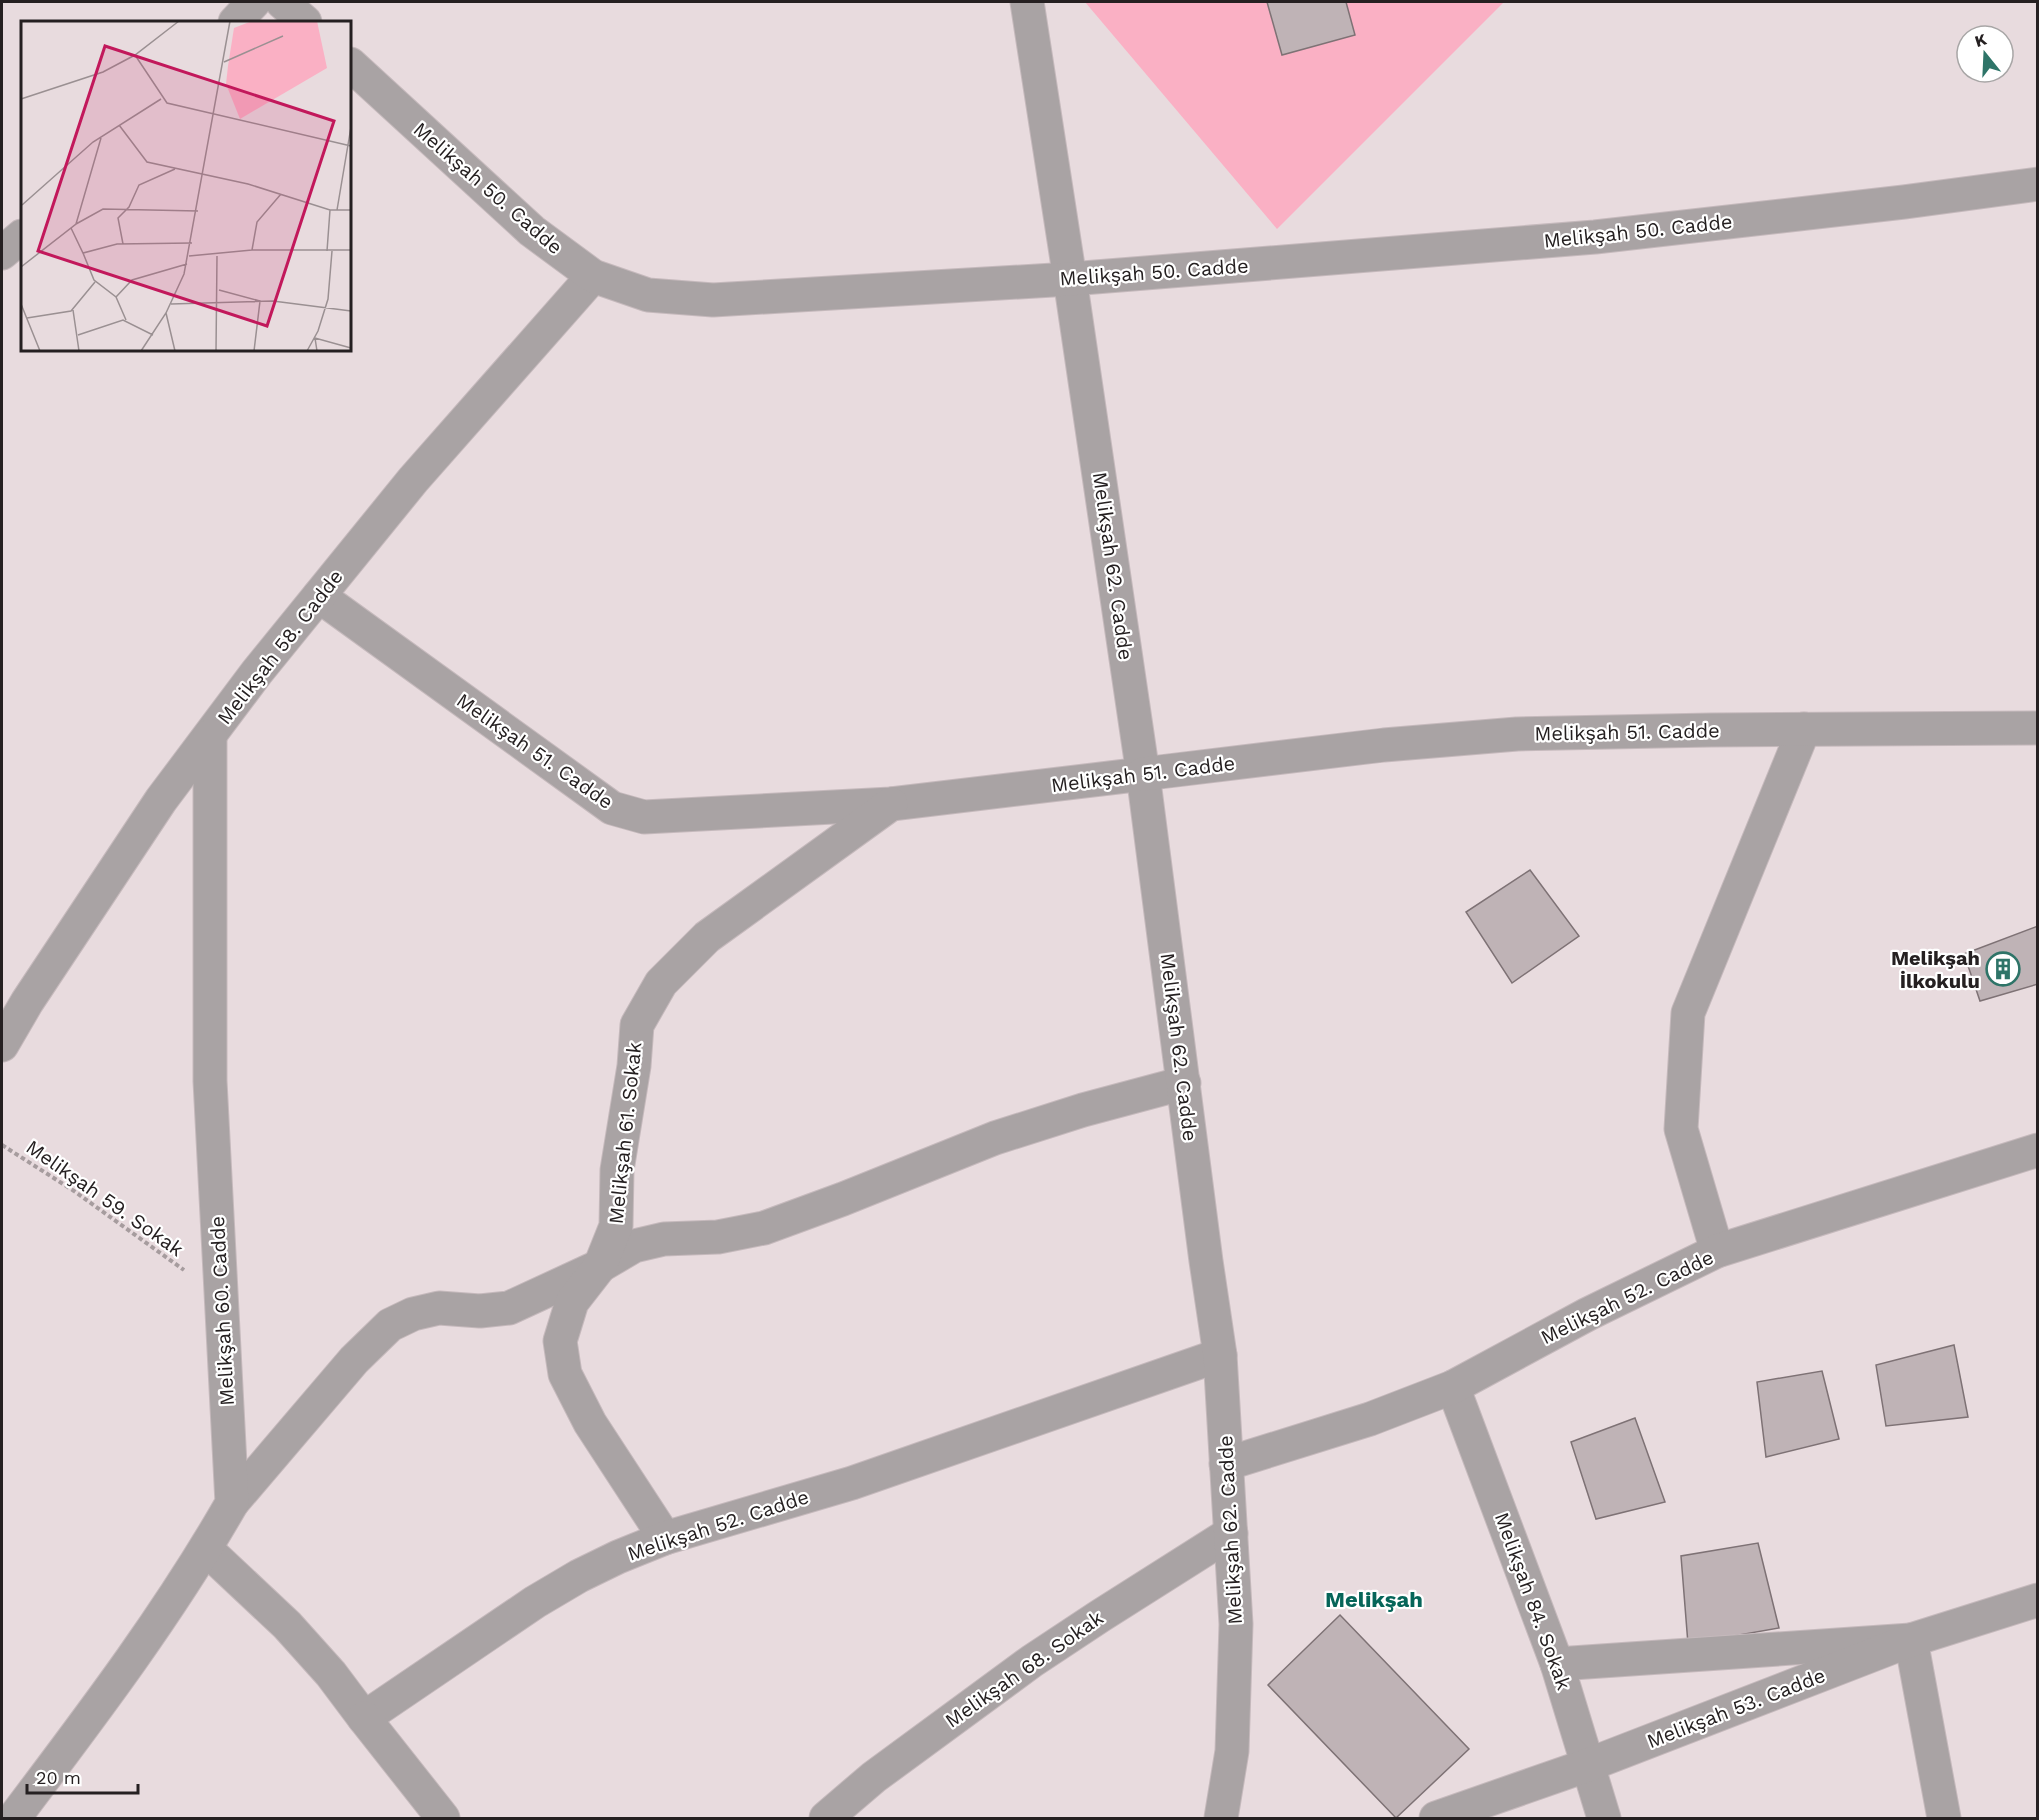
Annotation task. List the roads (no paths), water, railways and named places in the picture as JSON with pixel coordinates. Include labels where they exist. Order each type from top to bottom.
[{"type":"street","points":[[236,21],[254,2]]},
{"type":"street","points":[[282,2],[304,21]]},
{"type":"street","name":"Melikşah 62. Cadde","points":[[1027,2],[1143,774],[1220,1355],[1236,1624],[1232,1751],[1221,1818]]},
{"type":"street","name":"Melikşah 50. Cadde","points":[[351,65],[532,231],[594,276],[648,295],[713,300],[1070,279],[1595,237],[1904,202],[2037,184]]},
{"type":"street","points":[[2,253],[21,237]]},
{"type":"street","name":"Melikşah 58. Cadde","points":[[2,1045],[27,1002],[161,800],[257,672],[413,480],[594,276]]},
{"type":"street","name":"Melikşah 51. Cadde","points":[[319,596],[612,808],[644,817],[891,804],[1384,746],[1517,734],[2037,728]]},
{"type":"street","points":[[1717,1251],[1681,1129],[1688,1013],[1804,729]]},
{"type":"street","name":"Melikşah 60. Cadde","points":[[210,736],[210,1082],[232,1503]]},
{"type":"street","name":"Melikşah 61. Sokak","points":[[665,1538],[590,1423],[565,1374],[560,1341],[572,1302],[600,1266],[616,1226],[617,1170],[634,1066],[637,1025],[661,983],[707,938],[891,804]]},
{"type":"street","points":[[14,1818],[77,1736],[156,1625],[206,1549],[232,1503],[354,1359],[390,1325],[413,1314],[439,1308],[480,1311],[509,1308],[600,1266],[634,1246],[664,1239],[718,1237],[764,1228],[995,1138],[1083,1110],[1184,1083]]},
{"type":"street","name":"Melikşah 52. Cadde","points":[[1226,1464],[1370,1419],[1453,1387],[1588,1314],[1717,1251],[2037,1150]]},
{"type":"street","name":"Melikşah 52. Cadde","points":[[364,1718],[535,1602],[579,1576],[618,1557],[665,1538],[852,1483],[1220,1355]]},
{"type":"street","name":"Melikşah 84. Sokak","points":[[1453,1387],[1557,1664],[1604,1818]]},
{"type":"street","name":"Melikşah 68. Sokak","points":[[826,1818],[874,1777],[1032,1661],[1231,1533]]},
{"type":"street","points":[[206,1549],[287,1626],[331,1674],[443,1818]]},
{"type":"street","name":"Melikşah 53. Cadde","points":[[1436,1818],[1588,1765],[1911,1640],[2037,1600]]},
{"type":"street","points":[[1557,1664],[1911,1640],[1944,1818]]},
{"type":"place","name":"Melikşah İlkokulu","points":[[2003,969]]},
{"type":"district","name":"Melikşah","points":[[1374,1599]]}]
